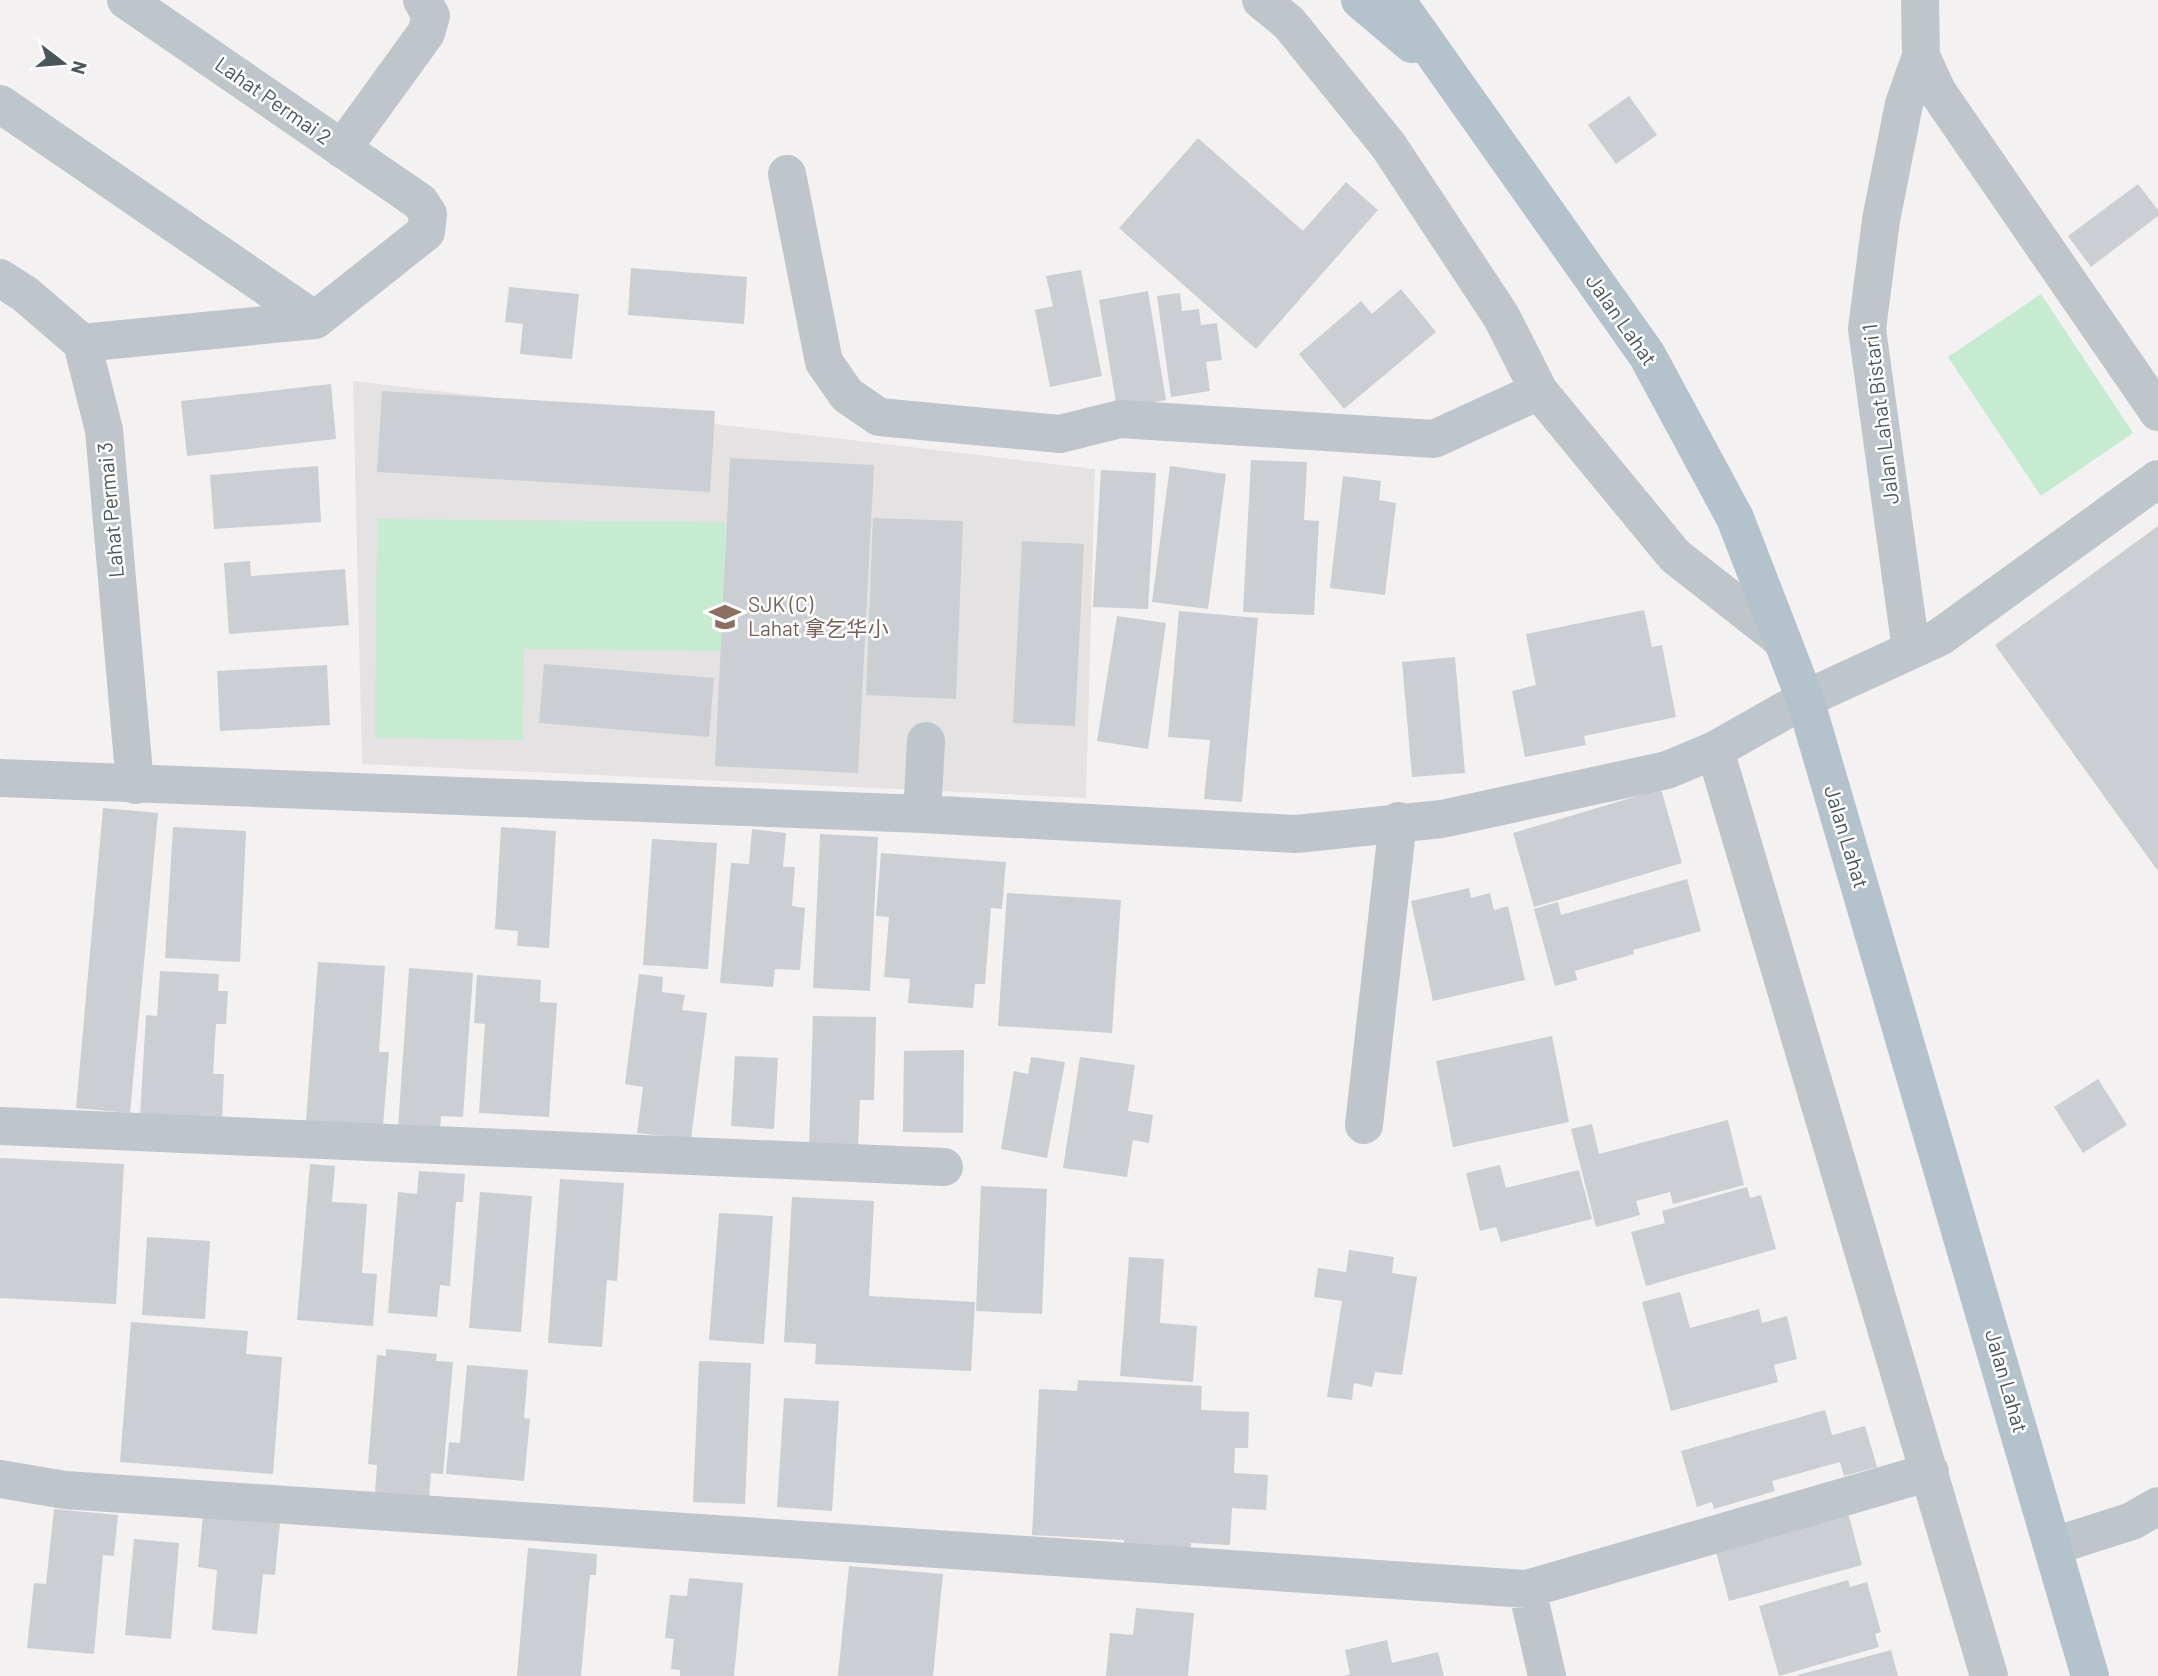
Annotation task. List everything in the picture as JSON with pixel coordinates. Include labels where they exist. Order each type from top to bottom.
[{"type":"main road","name":"Jalan Lahat","points":[[1360,0],[1443,70]]},
{"type":"main road","name":"Jalan Lahat","points":[[1396,0],[1647,355],[1735,518],[1805,699],[2090,1676]]},
{"type":"street","name":"Lahat Permai 2","points":[[126,0],[420,202],[428,214],[426,232],[315,320]]},
{"type":"street","points":[[342,149],[426,33],[430,16],[422,0]]},
{"type":"street","points":[[1261,0],[1289,23],[1388,145],[1501,316],[1539,391],[1675,556],[1782,639]]},
{"type":"street","name":"Jalan Lahat Bistari 1","points":[[1911,650],[1867,329],[1881,220],[1901,117],[1921,56],[1920,0]]},
{"type":"street","name":"Jalan Lahat Bistari 1","points":[[1921,56],[1937,91],[2158,412]]},
{"type":"street","points":[[0,104],[315,320]]},
{"type":"street","points":[[787,174],[824,362],[846,395],[879,417],[1060,434],[1120,419],[1434,439],[1539,391]]},
{"type":"street","points":[[0,278],[25,294],[82,343],[315,320]]},
{"type":"street","name":"Lahat Permai 3","points":[[82,343],[104,430],[135,785]]},
{"type":"street","points":[[0,778],[922,814],[1296,834],[1398,821],[1442,819],[1667,770],[1715,750],[1805,699],[1940,637],[2158,479]]},
{"type":"street","points":[[922,814],[926,741]]},
{"type":"street","points":[[1715,750],[1989,1676]]},
{"type":"street","points":[[1364,1125],[1398,821]]},
{"type":"street","points":[[0,1126],[944,1167]]},
{"type":"street","points":[[0,1479],[65,1490],[1527,1589],[1930,1472]]},
{"type":"street","points":[[2054,1546],[2132,1521],[2158,1506]]},
{"type":"street","points":[[1527,1589],[1546,1676]]},
{"type":"shaded area","name":"SJK (C) Lahat 拿乞华小","points":[[353,381],[1095,469],[1086,798],[362,764]]},
{"type":"green space","points":[[2041,294],[2133,433],[2041,496],[1948,357]]},
{"type":"green space","points":[[377,519],[725,522],[724,651],[524,649],[523,740],[375,738]]},
{"type":"building","points":[[1629,96],[1657,135],[1616,164],[1588,125]]},
{"type":"building","points":[[1198,138],[1303,231],[1346,182],[1378,210],[1256,349],[1119,228]]},
{"type":"building","points":[[2138,184],[2158,210],[2158,216],[2091,267],[2068,236]]},
{"type":"building","points":[[631,268],[747,277],[744,324],[628,315]]},
{"type":"building","points":[[1081,270],[1102,376],[1050,387],[1035,310],[1053,306],[1046,276]]},
{"type":"building","points":[[509,287],[579,294],[572,359],[520,354],[523,324],[505,322]]},
{"type":"building","points":[[1401,289],[1436,332],[1344,409],[1299,354],[1361,301],[1372,314]]},
{"type":"building","points":[[1148,291],[1166,400],[1117,409],[1099,300]]},
{"type":"building","points":[[1180,293],[1182,311],[1199,309],[1201,325],[1217,323],[1222,360],[1206,362],[1210,391],[1171,397],[1157,296]]},
{"type":"building","points":[[331,384],[336,439],[187,456],[181,401]]},
{"type":"building","points":[[382,391],[715,411],[710,492],[377,472]]},
{"type":"building","points":[[730,458],[874,465],[858,773],[715,766]]},
{"type":"building","points":[[1251,460],[1307,462],[1304,520],[1319,521],[1314,615],[1243,612]]},
{"type":"building","points":[[318,466],[321,522],[214,529],[210,475]]},
{"type":"building","points":[[1170,466],[1226,474],[1208,609],[1152,602]]},
{"type":"building","points":[[1101,470],[1156,473],[1148,609],[1093,607]]},
{"type":"building","points":[[1343,476],[1381,481],[1379,500],[1396,503],[1385,595],[1330,588]]},
{"type":"building","points":[[873,518],[963,521],[956,699],[866,695]]},
{"type":"building","points":[[2158,526],[2158,871],[1995,645]]},
{"type":"building","points":[[1022,541],[1084,544],[1075,726],[1013,723]]},
{"type":"building","points":[[250,561],[251,576],[345,569],[349,625],[229,634],[224,563]]},
{"type":"building","points":[[1644,610],[1652,647],[1662,645],[1676,717],[1584,736],[1586,745],[1525,757],[1512,691],[1536,685],[1526,634]]},
{"type":"building","points":[[1179,611],[1258,618],[1242,802],[1204,799],[1210,740],[1168,737]]},
{"type":"building","points":[[1117,616],[1166,623],[1148,749],[1097,741]]},
{"type":"building","points":[[1455,657],[1465,773],[1412,777],[1402,662]]},
{"type":"building","points":[[544,664],[714,678],[709,737],[539,723]]},
{"type":"building","points":[[327,665],[330,725],[220,731],[217,671]]},
{"type":"building","points":[[1661,789],[1682,863],[1534,907],[1513,833]]},
{"type":"building","points":[[103,808],[158,813],[130,1113],[76,1108]]},
{"type":"building","points":[[173,827],[246,831],[240,962],[165,958]]},
{"type":"building","points":[[501,827],[556,831],[549,948],[517,946],[518,931],[495,929]]},
{"type":"building","points":[[752,829],[786,833],[783,867],[795,867],[792,906],[805,908],[800,970],[775,969],[773,987],[720,983],[731,863],[749,864]]},
{"type":"building","points":[[820,834],[878,837],[870,991],[813,988]]},
{"type":"building","points":[[652,839],[717,843],[708,969],[643,965]]},
{"type":"building","points":[[881,853],[1006,862],[1002,909],[991,908],[985,984],[975,984],[973,1008],[908,1003],[910,979],[884,977],[889,917],[876,916]]},
{"type":"building","points":[[1687,879],[1701,931],[1633,950],[1634,954],[1575,971],[1577,980],[1555,986],[1534,909],[1558,902],[1561,915]]},
{"type":"building","points":[[1469,888],[1471,898],[1490,893],[1494,910],[1508,906],[1525,980],[1433,1001],[1411,901]]},
{"type":"building","points":[[1007,893],[1121,900],[1112,1033],[998,1026]]},
{"type":"building","points":[[318,962],[385,966],[379,1052],[389,1052],[383,1126],[306,1121]]},
{"type":"building","points":[[409,968],[473,973],[463,1117],[441,1116],[440,1131],[398,1128]]},
{"type":"building","points":[[160,971],[219,974],[218,991],[228,991],[226,1024],[216,1024],[213,1074],[224,1074],[222,1120],[140,1116],[146,1015],[157,1016]]},
{"type":"building","points":[[639,974],[663,977],[662,992],[685,995],[682,1010],[707,1013],[691,1139],[637,1133],[643,1087],[625,1084]]},
{"type":"building","points":[[477,975],[541,980],[540,1002],[557,1003],[549,1117],[479,1113],[485,1024],[474,1023]]},
{"type":"building","points":[[813,1016],[876,1017],[874,1100],[860,1100],[858,1147],[809,1146]]},
{"type":"building","points":[[1552,1036],[1569,1122],[1453,1147],[1436,1061]]},
{"type":"building","points":[[964,1050],[963,1133],[903,1132],[904,1051]]},
{"type":"building","points":[[735,1056],[778,1058],[774,1129],[731,1126]]},
{"type":"building","points":[[1031,1057],[1065,1062],[1047,1158],[1001,1149],[1014,1071],[1028,1074]]},
{"type":"building","points":[[1080,1057],[1135,1065],[1128,1111],[1153,1115],[1149,1143],[1133,1140],[1127,1177],[1063,1168]]},
{"type":"building","points":[[2098,1079],[2127,1125],[2083,1153],[2054,1107]]},
{"type":"building","points":[[1728,1120],[1744,1185],[1673,1204],[1670,1192],[1636,1201],[1640,1215],[1596,1227],[1571,1129],[1592,1124],[1599,1154]]},
{"type":"building","points":[[0,1158],[124,1164],[116,1304],[0,1298]]},
{"type":"building","points":[[310,1164],[335,1166],[332,1202],[367,1204],[362,1273],[377,1274],[373,1326],[297,1320]]},
{"type":"building","points":[[1500,1165],[1506,1188],[1579,1170],[1592,1219],[1501,1242],[1496,1227],[1480,1231],[1466,1173]]},
{"type":"building","points":[[419,1171],[465,1174],[463,1202],[456,1202],[450,1286],[440,1285],[437,1317],[388,1313],[398,1192],[417,1194]]},
{"type":"building","points":[[560,1179],[624,1183],[617,1281],[607,1280],[602,1347],[548,1343]]},
{"type":"building","points":[[981,1186],[1047,1189],[1042,1314],[976,1311]]},
{"type":"building","points":[[1747,1187],[1750,1198],[1761,1195],[1776,1249],[1646,1286],[1631,1232],[1665,1223],[1662,1211]]},
{"type":"building","points":[[480,1192],[532,1196],[521,1332],[469,1328]]},
{"type":"building","points":[[792,1197],[874,1201],[869,1296],[975,1302],[971,1371],[815,1364],[816,1344],[784,1342]]},
{"type":"building","points":[[719,1213],[773,1216],[764,1344],[709,1340]]},
{"type":"building","points":[[147,1237],[210,1241],[205,1319],[142,1315]]},
{"type":"building","points":[[1349,1250],[1394,1257],[1392,1273],[1417,1277],[1402,1375],[1375,1372],[1372,1387],[1354,1383],[1352,1400],[1327,1397],[1342,1301],[1314,1297],[1318,1268],[1346,1272]]},
{"type":"building","points":[[1129,1257],[1164,1259],[1160,1323],[1197,1326],[1193,1382],[1120,1376]]},
{"type":"building","points":[[1680,1292],[1690,1328],[1759,1309],[1762,1323],[1787,1316],[1797,1359],[1774,1365],[1778,1382],[1671,1411],[1642,1302]]},
{"type":"building","points":[[131,1322],[248,1331],[246,1354],[282,1357],[273,1474],[120,1462]]},
{"type":"building","points":[[386,1349],[437,1354],[436,1361],[453,1362],[443,1474],[431,1473],[429,1498],[375,1493],[377,1465],[368,1464],[377,1355],[386,1356]]},
{"type":"building","points":[[699,1361],[751,1363],[745,1504],[693,1502]]},
{"type":"building","points":[[467,1365],[528,1370],[524,1418],[530,1419],[524,1481],[446,1474],[449,1442],[460,1443]]},
{"type":"building","points":[[1078,1380],[1202,1386],[1201,1410],[1249,1412],[1248,1448],[1235,1448],[1234,1473],[1268,1475],[1266,1510],[1232,1508],[1230,1545],[1191,1543],[1190,1557],[1124,1554],[1124,1540],[1032,1535],[1039,1389],[1077,1391]]},
{"type":"building","points":[[784,1398],[839,1401],[832,1511],[777,1507]]},
{"type":"building","points":[[1825,1410],[1832,1435],[1865,1426],[1877,1467],[1844,1476],[1840,1462],[1772,1481],[1775,1491],[1714,1509],[1712,1502],[1697,1507],[1681,1451]]},
{"type":"building","points":[[54,1509],[118,1515],[114,1556],[103,1555],[94,1654],[27,1648],[34,1583],[46,1584]]},
{"type":"building","points":[[1847,1509],[1862,1565],[1729,1601],[1714,1544]]},
{"type":"building","points":[[203,1515],[280,1523],[275,1575],[263,1574],[257,1634],[212,1630],[217,1570],[198,1567]]},
{"type":"building","points":[[134,1539],[179,1543],[171,1639],[125,1635]]},
{"type":"building","points":[[528,1548],[597,1554],[596,1575],[590,1575],[581,1676],[517,1676]]},
{"type":"building","points":[[849,1566],[943,1574],[933,1676],[838,1676]]},
{"type":"building","points":[[689,1578],[743,1583],[734,1676],[680,1676],[680,1670],[671,1669],[674,1639],[665,1638],[670,1595],[687,1596]]},
{"type":"building","points":[[1848,1580],[1850,1587],[1867,1582],[1881,1632],[1875,1634],[1879,1647],[1779,1676],[1759,1606]]},
{"type":"building","points":[[1136,1608],[1194,1613],[1188,1676],[1106,1676],[1110,1633],[1133,1635]]},
{"type":"building","points":[[1387,1640],[1392,1663],[1438,1652],[1444,1676],[1344,1676],[1350,1674],[1345,1650]]},
{"type":"building","points":[[1891,1650],[1898,1676],[1798,1676],[1798,1675]]},
{"type":"place","name":"SJK (C) Lahat 拿乞华小","points":[[725,617]]}]
